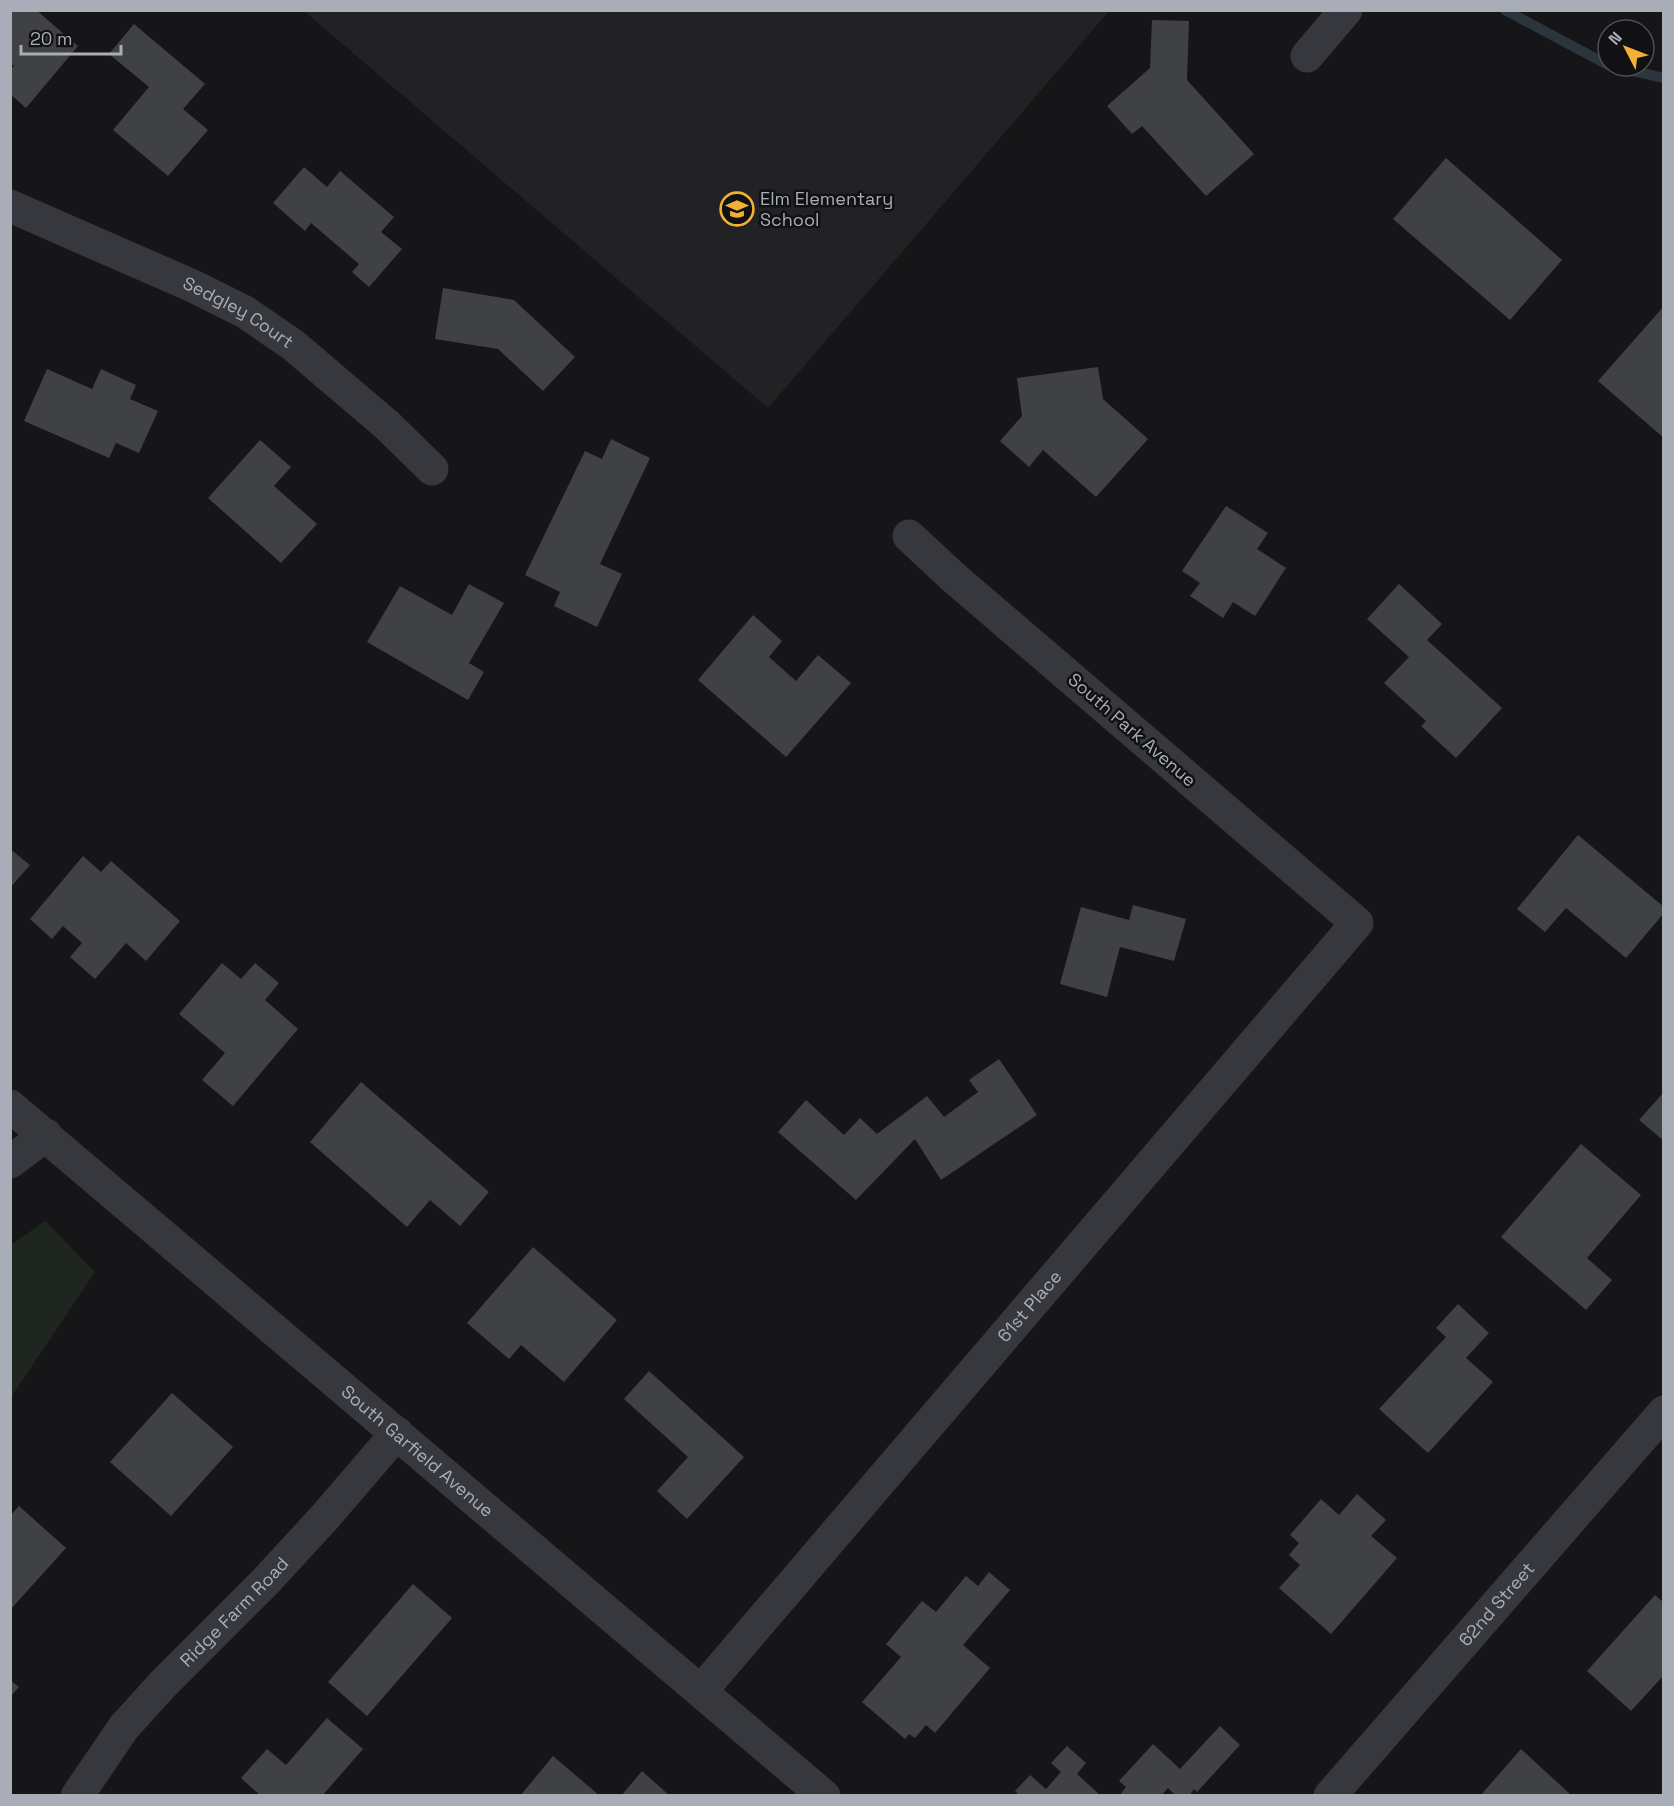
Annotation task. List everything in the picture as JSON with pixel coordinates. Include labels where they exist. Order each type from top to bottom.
[{"type":"street","points":[[1307,56],[1346,10]]},
{"type":"street","name":"Sedgley Court","points":[[10,206],[195,287],[245,312],[294,345],[387,425],[432,470]]},
{"type":"street","name":"South Park Avenue","points":[[909,536],[953,577],[1357,923]]},
{"type":"street","name":"61st Place","points":[[701,1691],[1357,923]]},
{"type":"street","name":"South Garfield Avenue","points":[[10,1106],[824,1796]]},
{"type":"street","points":[[10,1162],[46,1135]]},
{"type":"street","name":"62nd Street","points":[[1329,1796],[1664,1412]]},
{"type":"street","name":"Ridge Farm Road","points":[[77,1796],[124,1727],[163,1684],[265,1582],[397,1433]]},
{"type":"shaded area","name":"Elm Elementary School","points":[[304,11],[1109,11],[768,408]]},
{"type":"shaded area","points":[[45,1221],[95,1272],[11,1397],[11,1245]]},
{"type":"building","points":[[10,10],[36,10],[78,46],[26,108],[10,94],[10,70],[14,66],[10,63]]},
{"type":"building","points":[[1152,20],[1189,21],[1187,80],[1254,154],[1206,196],[1142,126],[1132,134],[1107,106],[1150,68]]},
{"type":"building","points":[[134,24],[205,84],[183,109],[208,130],[168,176],[113,130],[149,87],[109,54]]},
{"type":"building","points":[[1446,158],[1562,260],[1510,320],[1393,219]]},
{"type":"building","points":[[304,167],[327,187],[340,171],[394,217],[381,232],[402,249],[369,287],[352,272],[359,264],[311,223],[305,231],[273,203]]},
{"type":"building","points":[[443,288],[514,300],[575,357],[543,391],[498,349],[435,339]]},
{"type":"building","points":[[1664,306],[1664,438],[1598,381]]},
{"type":"building","points":[[1098,367],[1103,399],[1148,439],[1096,497],[1043,450],[1029,467],[1000,441],[1022,416],[1017,378]]},
{"type":"building","points":[[47,369],[92,389],[101,369],[136,385],[130,399],[158,411],[139,453],[116,443],[109,458],[24,421]]},
{"type":"building","points":[[611,439],[650,458],[600,564],[622,574],[597,627],[554,606],[560,592],[525,575],[585,451],[602,459]]},
{"type":"building","points":[[260,440],[291,467],[274,486],[317,524],[281,563],[208,498]]},
{"type":"building","points":[[1226,506],[1268,533],[1257,549],[1286,568],[1255,616],[1233,602],[1223,618],[1190,596],[1200,583],[1182,571]]},
{"type":"building","points":[[469,584],[504,603],[469,663],[484,672],[468,700],[367,642],[400,586],[452,615]]},
{"type":"building","points":[[1399,584],[1442,624],[1427,640],[1502,708],[1456,758],[1421,726],[1426,721],[1384,683],[1409,657],[1367,619]]},
{"type":"building","points":[[753,615],[782,641],[769,657],[796,681],[818,655],[851,683],[786,757],[698,680]]},
{"type":"building","points":[[1578,835],[1664,907],[1664,913],[1626,958],[1566,908],[1545,932],[1517,909]]},
{"type":"building","points":[[10,849],[30,865],[10,888]]},
{"type":"building","points":[[83,856],[101,872],[111,861],[180,921],[146,961],[126,943],[95,979],[70,957],[82,943],[63,926],[52,939],[30,919]]},
{"type":"building","points":[[1133,905],[1186,919],[1174,961],[1120,947],[1107,997],[1060,984],[1081,907],[1129,920]]},
{"type":"building","points":[[222,963],[241,979],[255,963],[279,983],[265,1000],[298,1029],[233,1106],[202,1080],[225,1053],[179,1014]]},
{"type":"building","points":[[999,1059],[1037,1115],[941,1180],[915,1139],[856,1200],[778,1132],[806,1100],[844,1135],[860,1118],[877,1134],[927,1096],[944,1117],[978,1092],[969,1080]]},
{"type":"building","points":[[361,1082],[489,1192],[460,1226],[430,1200],[407,1227],[310,1142]]},
{"type":"building","points":[[1664,1092],[1664,1141],[1639,1120]]},
{"type":"building","points":[[1581,1144],[1641,1195],[1587,1258],[1612,1280],[1586,1310],[1501,1237]]},
{"type":"building","points":[[533,1247],[617,1320],[564,1382],[521,1345],[509,1359],[467,1323]]},
{"type":"building","points":[[1458,1304],[1489,1333],[1466,1358],[1493,1382],[1428,1453],[1379,1409],[1446,1337],[1436,1328]]},
{"type":"building","points":[[649,1371],[744,1457],[687,1519],[657,1491],[688,1457],[624,1399]]},
{"type":"building","points":[[172,1393],[233,1447],[171,1516],[110,1462]]},
{"type":"building","points":[[1357,1494],[1386,1520],[1371,1536],[1397,1558],[1331,1634],[1279,1588],[1300,1565],[1289,1555],[1299,1543],[1290,1535],[1321,1499],[1339,1515]]},
{"type":"building","points":[[19,1506],[66,1548],[10,1610],[10,1516]]},
{"type":"building","points":[[989,1572],[1010,1590],[963,1645],[990,1668],[935,1733],[926,1725],[915,1738],[909,1734],[905,1739],[862,1702],[901,1657],[886,1644],[922,1601],[936,1612],[966,1576],[978,1586]]},
{"type":"building","points":[[413,1584],[452,1618],[367,1716],[328,1682]]},
{"type":"building","points":[[1655,1595],[1664,1603],[1664,1675],[1631,1711],[1587,1671]]},
{"type":"building","points":[[10,1680],[19,1687],[10,1697]]},
{"type":"building","points":[[327,1718],[363,1749],[322,1796],[261,1796],[241,1778],[267,1749],[286,1765]]},
{"type":"building","points":[[1220,1726],[1240,1745],[1197,1792],[1194,1789],[1189,1796],[1176,1796],[1168,1788],[1161,1796],[1119,1796],[1126,1787],[1119,1781],[1153,1744],[1180,1769]]},
{"type":"building","points":[[1067,1746],[1086,1763],[1077,1774],[1101,1796],[1020,1796],[1015,1791],[1030,1775],[1046,1789],[1061,1772],[1051,1763]]},
{"type":"building","points":[[1521,1749],[1570,1794],[1569,1796],[1480,1796]]},
{"type":"building","points":[[553,1756],[600,1796],[520,1796]]},
{"type":"building","points":[[642,1771],[670,1796],[621,1796]]},
{"type":"waterway","points":[[1505,10],[1596,59]]},
{"type":"waterway","points":[[1656,76],[1664,78]]},
{"type":"place","name":"Elm Elementary School","points":[[737,209]]}]
